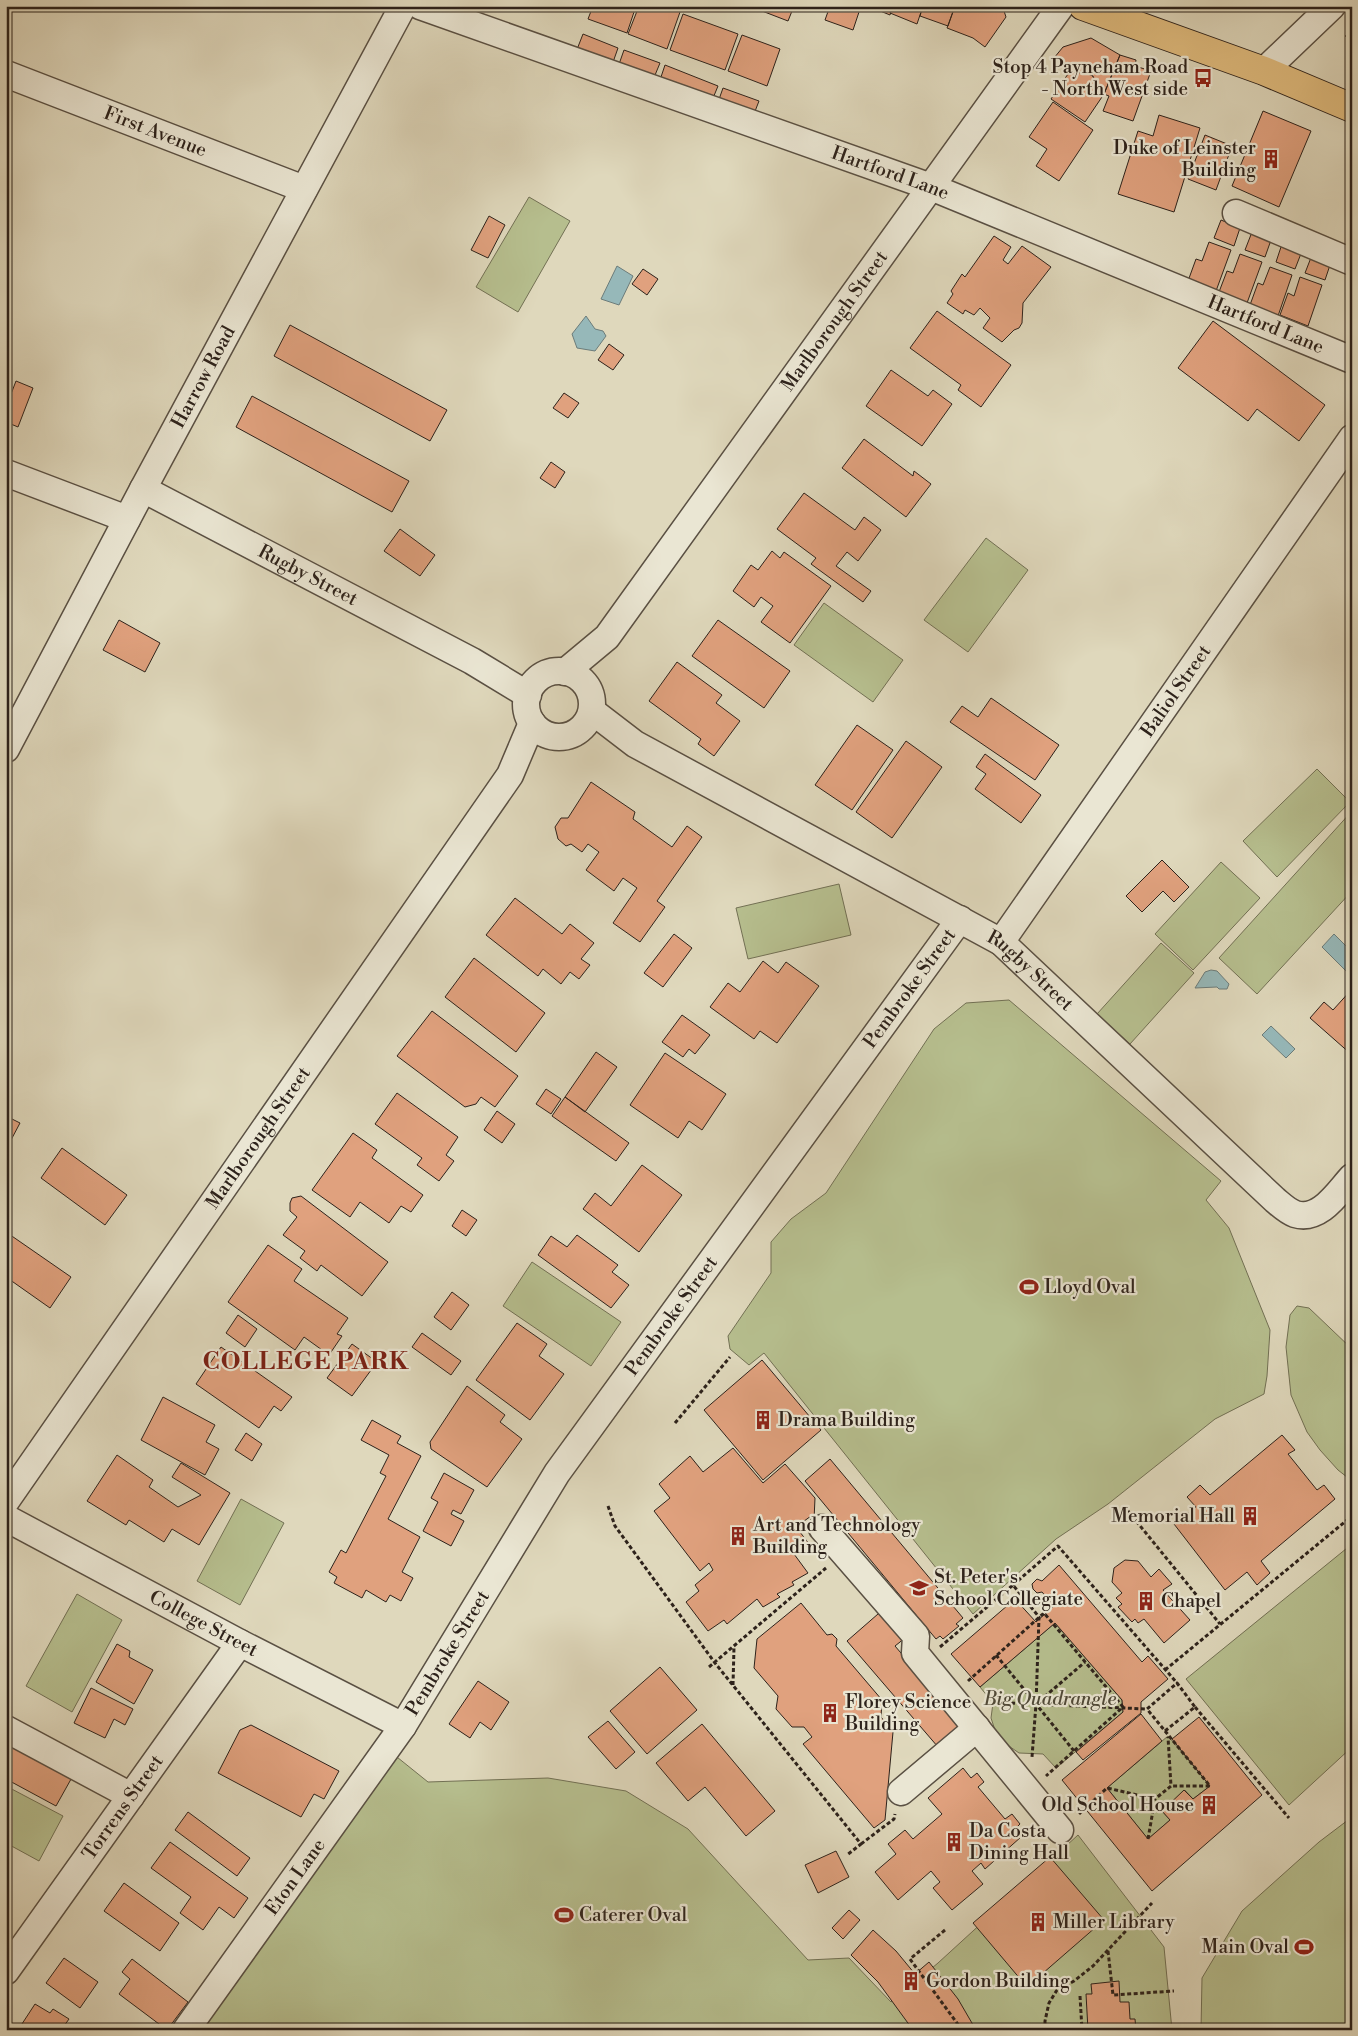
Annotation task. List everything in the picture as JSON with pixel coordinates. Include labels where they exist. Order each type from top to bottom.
[{"type":"main road","points":[[1083,6],[1264,71],[1352,108]]},
{"type":"street","name":"Harrow Road","points":[[6,749],[143,489],[404,6]]},
{"type":"street","name":"Hartford Lane","points":[[420,6],[930,187],[1352,360]]},
{"type":"street","name":"Marlborough Street","points":[[565,672],[607,637],[1061,6]]},
{"type":"street","points":[[1264,71],[1332,6]]},
{"type":"street","name":"First Avenue","points":[[6,74],[304,189]]},
{"type":"street","points":[[1236,213],[1352,262]]},
{"type":"street","name":"Baliol Street","points":[[1001,942],[1352,438]]},
{"type":"street","points":[[6,473],[127,519]]},
{"type":"street","name":"Rugby Street","points":[[143,489],[472,661],[533,687]]},
{"type":"street","name":"Marlborough Street","points":[[588,711],[607,637]]},
{"type":"street","points":[[552,672],[565,672],[584,682],[588,711],[573,734],[562,737],[542,730],[526,706],[533,687],[552,672]]},
{"type":"street","name":"Rugby Street","points":[[588,711],[635,744],[1001,942],[1275,1200],[1290,1211],[1302,1215],[1314,1213],[1325,1207],[1352,1176]]},
{"type":"street","name":"Marlborough Street","points":[[6,1501],[542,730]]},
{"type":"street","name":"Pembroke Street","points":[[403,1726],[557,1473],[960,919]]},
{"type":"street","name":"College Street","points":[[6,1518],[240,1643],[403,1726]]},
{"type":"street","points":[[822,1528],[916,1636],[915,1653],[1029,1792],[1070,1822]]},
{"type":"street","name":"Torrens Street","points":[[6,1971],[16,1939],[131,1796],[240,1643]]},
{"type":"street","name":"Eton Lane","points":[[186,2030],[403,1726]]},
{"type":"street","points":[[901,1792],[976,1728]]},
{"type":"street","points":[[6,1729],[131,1796]]},
{"type":"path","points":[[675,1423],[730,1357]]},
{"type":"path","points":[[608,1506],[614,1526],[715,1663],[861,1844]]},
{"type":"path","points":[[1128,1511],[1220,1624]]},
{"type":"path","points":[[1165,1670],[1352,1516]]},
{"type":"path","points":[[923,1662],[1058,1546],[1289,1818]]},
{"type":"path","points":[[709,1668],[844,1553]]},
{"type":"path","points":[[1013,1585],[1039,1617],[1036,1704],[1029,1792]]},
{"type":"path","points":[[952,1698],[996,1655],[1044,1613],[1123,1707]]},
{"type":"path","points":[[733,1686],[734,1646]]},
{"type":"path","points":[[996,1655],[1074,1751]]},
{"type":"path","points":[[1036,1704],[1085,1662]]},
{"type":"path","points":[[952,1698],[1147,1709],[1177,1684]]},
{"type":"path","points":[[1029,1792],[1123,1707]]},
{"type":"path","points":[[1165,1731],[1195,1707]]},
{"type":"path","points":[[1147,1709],[1210,1786],[1171,1786],[1156,1799],[1148,1839]]},
{"type":"path","points":[[1168,1736],[1171,1786]]},
{"type":"path","points":[[1070,1822],[1107,1788],[1156,1799]]},
{"type":"path","points":[[847,1855],[894,1819],[901,1792]]},
{"type":"path","points":[[1046,2030],[1045,2021],[1049,2003],[1057,1990],[1074,1981],[1108,1951],[1152,1903]]},
{"type":"path","points":[[945,1930],[910,1959],[962,2030]]},
{"type":"path","points":[[1108,1951],[1113,1995],[1174,1991]]},
{"type":"path","points":[[1080,1996],[1082,2030]]},
{"type":"green space","points":[[529,197],[570,221],[518,312],[476,287]]},
{"type":"green space","points":[[986,538],[1028,570],[968,652],[924,620]]},
{"type":"green space","points":[[824,603],[903,660],[873,702],[794,645]]},
{"type":"green space","points":[[1317,769],[1350,802],[1277,877],[1243,841]]},
{"type":"green space","points":[[1352,811],[1352,891],[1257,994],[1219,958]]},
{"type":"green space","points":[[1221,862],[1260,898],[1193,970],[1155,934]]},
{"type":"green space","points":[[839,884],[851,935],[748,959],[736,908]]},
{"type":"green space","points":[[1161,943],[1194,973],[1130,1044],[1097,1014]]},
{"type":"green space","points":[[1009,1000],[1221,1181],[1206,1200],[1229,1228],[1270,1330],[1264,1394],[1215,1419],[1108,1504],[1056,1539],[973,1614],[764,1353],[749,1365],[730,1349],[728,1336],[771,1273],[771,1242],[791,1219],[826,1193],[934,1029],[966,1003]]},
{"type":"green space","points":[[532,1262],[621,1322],[591,1366],[503,1306]]},
{"type":"green space","points":[[1297,1306],[1309,1308],[1352,1349],[1352,1481],[1338,1470],[1307,1432],[1291,1395],[1286,1347],[1290,1315]]},
{"type":"green space","points":[[241,1499],[284,1523],[240,1605],[197,1581]]},
{"type":"green space","points":[[1352,1544],[1352,1747],[1289,1805],[1186,1679]]},
{"type":"green space","points":[[77,1594],[122,1620],[72,1712],[26,1686]]},
{"type":"green space","name":"Big Quadrangle","points":[[1055,1623],[1122,1700],[1123,1712],[1056,1768],[1043,1754],[1019,1753],[1006,1744],[995,1730],[991,1718],[993,1703],[980,1687]]},
{"type":"green space","points":[[1168,1736],[1210,1786],[1193,1799],[1185,1790],[1162,1811],[1170,1820],[1148,1839],[1107,1788]]},
{"type":"green space","points":[[387,1749],[428,1782],[548,1778],[626,1791],[688,1829],[808,1960],[849,1958],[891,2002],[938,1963],[1078,1835],[1164,1947],[1172,2030],[186,2030]]},
{"type":"green space","points":[[6,1786],[63,1816],[39,1861],[6,1843]]},
{"type":"green space","name":"Main Oval","points":[[1352,1817],[1352,2030],[1201,2030],[1202,1978],[1242,1911],[1319,1842]]},
{"type":"water","points":[[617,266],[633,276],[619,305],[601,299]]},
{"type":"water","points":[[586,316],[595,329],[603,331],[606,336],[595,351],[577,348],[572,334]]},
{"type":"water","points":[[1334,934],[1352,952],[1352,977],[1322,947]]},
{"type":"water","points":[[1217,971],[1229,984],[1227,989],[1219,989],[1217,987],[1195,988],[1205,972]]},
{"type":"water","points":[[1271,1026],[1295,1049],[1286,1058],[1262,1035]]},
{"type":"building","points":[[593,6],[636,6],[627,33],[588,19]]},
{"type":"building","points":[[639,6],[664,6],[680,12],[667,49],[628,34]]},
{"type":"building","points":[[749,6],[794,6],[788,21]]},
{"type":"building","points":[[830,6],[861,6],[853,30],[825,20]]},
{"type":"building","points":[[868,6],[892,6],[890,15]]},
{"type":"building","points":[[892,6],[923,6],[917,24],[890,13]]},
{"type":"building","points":[[923,6],[955,6],[948,26],[920,16]]},
{"type":"building","points":[[955,6],[991,6],[1004,11],[1006,17],[985,47],[973,38],[947,28]]},
{"type":"building","points":[[683,14],[738,34],[725,70],[670,50]]},
{"type":"building","points":[[1352,30],[1352,43],[1345,36]]},
{"type":"building","points":[[583,34],[618,48],[612,65],[576,52]]},
{"type":"building","points":[[742,35],[780,49],[767,86],[728,71]]},
{"type":"building","points":[[1091,38],[1120,55],[1104,94],[1092,75],[1070,71],[1054,58],[1063,47]]},
{"type":"building","points":[[624,50],[660,63],[653,80],[618,67]]},
{"type":"building","points":[[1120,55],[1136,60],[1135,66],[1151,71],[1133,121],[1103,111],[1109,96],[1104,94]]},
{"type":"building","points":[[665,65],[718,86],[711,103],[659,83]]},
{"type":"building","points":[[1070,71],[1092,75],[1104,94],[1085,122],[1051,99]]},
{"type":"building","points":[[723,88],[759,101],[752,119],[717,105]]},
{"type":"building","points":[[1053,102],[1093,130],[1059,181],[1036,166],[1047,149],[1029,137]]},
{"type":"building","name":"Duke of Leinster Building","points":[[1263,111],[1311,131],[1279,207],[1232,186]]},
{"type":"building","points":[[1159,115],[1200,128],[1174,212],[1118,194],[1138,131],[1153,136]]},
{"type":"building","points":[[1205,135],[1232,146],[1216,190],[1188,179]]},
{"type":"building","points":[[489,216],[505,225],[488,258],[471,250]]},
{"type":"building","points":[[1221,220],[1240,228],[1234,246],[1214,238]]},
{"type":"building","points":[[1252,232],[1271,240],[1265,257],[1245,250]]},
{"type":"building","points":[[994,236],[1011,247],[1003,260],[1008,264],[1022,246],[1051,267],[1023,303],[1022,323],[1019,328],[1014,330],[1002,342],[983,328],[990,318],[980,308],[974,315],[965,310],[963,314],[947,303],[953,294],[951,291],[962,274],[965,277]]},
{"type":"building","points":[[1209,242],[1231,250],[1216,291],[1188,281],[1196,259],[1202,261]]},
{"type":"building","points":[[1282,244],[1302,251],[1295,269],[1276,262]]},
{"type":"building","points":[[1240,254],[1262,262],[1247,303],[1219,292],[1227,271],[1233,273]]},
{"type":"building","points":[[1312,255],[1331,262],[1325,280],[1305,273]]},
{"type":"building","points":[[1270,267],[1292,275],[1278,316],[1250,305],[1258,283],[1263,285]]},
{"type":"building","points":[[643,269],[658,279],[647,295],[632,284]]},
{"type":"building","points":[[1300,277],[1322,285],[1308,326],[1280,315],[1288,293],[1294,296]]},
{"type":"building","points":[[937,311],[1011,365],[981,407],[958,390],[961,385],[910,348]]},
{"type":"building","points":[[1213,321],[1325,405],[1299,441],[1257,409],[1248,421],[1178,368]]},
{"type":"building","points":[[290,325],[447,410],[430,441],[274,356]]},
{"type":"building","points":[[609,344],[624,355],[613,370],[598,360]]},
{"type":"building","points":[[891,370],[928,396],[933,390],[952,404],[922,446],[866,406]]},
{"type":"building","points":[[16,381],[33,388],[18,427],[6,422],[6,407]]},
{"type":"building","points":[[564,393],[579,403],[568,418],[553,408]]},
{"type":"building","points":[[252,396],[409,481],[392,512],[236,427]]},
{"type":"building","points":[[864,439],[913,476],[914,471],[931,484],[906,517],[842,468]]},
{"type":"building","points":[[551,462],[565,472],[555,488],[540,478]]},
{"type":"building","points":[[804,493],[855,530],[864,517],[881,530],[858,561],[847,552],[836,566],[871,591],[863,602],[811,564],[816,558],[777,529]]},
{"type":"building","points":[[400,529],[435,555],[420,576],[384,551]]},
{"type":"building","points":[[772,551],[780,558],[784,552],[831,586],[790,643],[761,622],[773,606],[761,597],[754,607],[733,591],[751,565],[758,570]]},
{"type":"building","points":[[119,620],[160,643],[145,672],[103,650]]},
{"type":"building","points":[[718,620],[790,671],[764,708],[692,656]]},
{"type":"building","points":[[677,662],[722,695],[716,703],[740,721],[714,756],[698,744],[701,739],[649,701]]},
{"type":"building","points":[[991,698],[1059,745],[1035,780],[950,722],[962,706],[978,717]]},
{"type":"building","points":[[857,725],[893,750],[852,810],[815,785]]},
{"type":"building","points":[[906,741],[942,767],[892,838],[856,812]]},
{"type":"building","points":[[985,754],[1041,795],[1021,823],[975,789],[986,774],[976,767]]},
{"type":"building","points":[[591,782],[635,812],[633,819],[672,847],[687,826],[702,837],[657,901],[665,907],[640,942],[613,923],[637,888],[623,878],[614,891],[586,870],[599,852],[588,844],[582,852],[571,844],[566,846],[558,839],[555,827],[561,818],[568,818]]},
{"type":"building","points":[[1162,860],[1189,887],[1174,902],[1163,891],[1142,912],[1126,896]]},
{"type":"building","points":[[515,898],[562,934],[570,924],[594,943],[581,959],[590,965],[579,979],[570,972],[561,984],[543,969],[538,976],[486,935]]},
{"type":"building","points":[[674,934],[692,948],[663,987],[644,973]]},
{"type":"building","points":[[474,958],[545,1013],[516,1052],[445,997]]},
{"type":"building","points":[[763,961],[778,973],[786,962],[819,986],[777,1043],[760,1031],[754,1039],[710,1007],[728,983],[740,992]]},
{"type":"building","points":[[1352,989],[1352,1055],[1310,1018],[1324,1002],[1333,1010]]},
{"type":"building","points":[[432,1011],[518,1076],[495,1107],[481,1097],[476,1104],[465,1107],[397,1056]]},
{"type":"building","points":[[682,1015],[710,1035],[695,1054],[689,1049],[683,1057],[662,1042]]},
{"type":"building","points":[[596,1052],[617,1067],[585,1112],[565,1097]]},
{"type":"building","points":[[665,1053],[726,1094],[702,1130],[689,1121],[678,1138],[630,1105]]},
{"type":"building","points":[[546,1089],[561,1099],[551,1114],[536,1104]]},
{"type":"building","points":[[397,1093],[458,1137],[446,1155],[454,1161],[439,1181],[417,1165],[422,1158],[375,1124]]},
{"type":"building","points":[[565,1097],[629,1143],[616,1161],[552,1116]]},
{"type":"building","points":[[497,1111],[515,1124],[502,1143],[484,1130]]},
{"type":"building","points":[[6,1116],[20,1123],[11,1140],[6,1138]]},
{"type":"building","points":[[353,1133],[377,1150],[372,1158],[423,1195],[411,1212],[401,1206],[389,1223],[360,1202],[350,1217],[312,1190]]},
{"type":"building","points":[[62,1148],[127,1195],[105,1225],[41,1178]]},
{"type":"building","points":[[642,1165],[682,1195],[639,1252],[583,1209],[595,1193],[611,1206]]},
{"type":"building","points":[[301,1196],[388,1262],[362,1296],[321,1265],[317,1271],[300,1258],[305,1251],[283,1235],[297,1217],[290,1211],[292,1198]]},
{"type":"building","points":[[462,1210],[477,1220],[466,1236],[452,1226]]},
{"type":"building","points":[[6,1232],[71,1277],[50,1308],[6,1277]]},
{"type":"building","points":[[577,1235],[618,1265],[612,1272],[629,1285],[611,1308],[538,1255],[551,1236],[567,1247]]},
{"type":"building","points":[[268,1245],[302,1269],[294,1281],[348,1318],[337,1334],[342,1336],[329,1355],[304,1337],[295,1350],[228,1302]]},
{"type":"building","points":[[452,1292],[469,1305],[451,1330],[434,1317]]},
{"type":"building","points":[[238,1315],[257,1329],[245,1347],[226,1333]]},
{"type":"building","points":[[517,1323],[547,1344],[539,1356],[564,1374],[530,1420],[476,1380]]},
{"type":"building","points":[[422,1333],[461,1361],[451,1375],[412,1347]]},
{"type":"building","points":[[352,1344],[377,1362],[352,1396],[327,1378]]},
{"type":"building","points":[[221,1347],[292,1397],[281,1411],[274,1406],[259,1428],[196,1384]]},
{"type":"building","name":"Drama Building","points":[[762,1360],[821,1430],[763,1480],[704,1410]]},
{"type":"building","points":[[467,1386],[505,1415],[500,1422],[522,1439],[487,1487],[431,1449],[430,1442]]},
{"type":"building","points":[[163,1397],[215,1425],[206,1442],[219,1449],[205,1475],[141,1440]]},
{"type":"building","points":[[372,1420],[401,1436],[397,1443],[421,1456],[388,1519],[420,1537],[402,1572],[413,1578],[401,1601],[390,1595],[386,1602],[366,1590],[362,1598],[334,1583],[337,1577],[329,1572],[341,1550],[346,1553],[386,1476],[380,1473],[389,1455],[361,1440]]},
{"type":"building","points":[[246,1433],[262,1444],[252,1461],[235,1450]]},
{"type":"building","name":"Memorial Hall","points":[[1282,1435],[1295,1450],[1288,1454],[1317,1490],[1324,1485],[1335,1499],[1261,1561],[1270,1573],[1257,1585],[1247,1572],[1225,1590],[1174,1524],[1196,1507],[1187,1497],[1200,1485],[1210,1495]]},
{"type":"building","name":"Art and Technology Building","points":[[733,1448],[763,1483],[785,1464],[815,1498],[814,1520],[811,1516],[796,1527],[810,1545],[794,1554],[808,1573],[792,1582],[794,1585],[777,1594],[780,1597],[763,1607],[757,1599],[727,1624],[724,1620],[708,1631],[686,1602],[699,1591],[695,1585],[713,1570],[709,1563],[700,1571],[654,1511],[670,1498],[659,1484],[690,1456],[703,1472]]},
{"type":"building","points":[[117,1455],[153,1480],[149,1487],[178,1507],[201,1495],[172,1477],[181,1463],[230,1493],[199,1545],[172,1529],[164,1542],[129,1520],[126,1525],[87,1501]]},
{"type":"building","points":[[830,1459],[963,1618],[956,1624],[959,1626],[943,1639],[940,1636],[936,1639],[805,1481]]},
{"type":"building","points":[[444,1473],[474,1490],[461,1514],[453,1510],[451,1514],[464,1521],[451,1546],[423,1531],[438,1502],[431,1498]]},
{"type":"building","name":"Chapel","points":[[1125,1560],[1138,1561],[1151,1577],[1159,1569],[1172,1584],[1163,1590],[1190,1620],[1164,1643],[1144,1619],[1138,1623],[1135,1619],[1132,1622],[1118,1607],[1122,1604],[1116,1598],[1122,1593],[1112,1582],[1114,1568]]},
{"type":"building","points":[[1059,1565],[1142,1662],[1148,1656],[1168,1679],[1141,1702],[1141,1713],[1083,1760],[1076,1752],[1123,1712],[1122,1700],[1055,1623],[980,1687],[951,1654],[1015,1599],[1036,1622],[1054,1606],[1042,1592],[1037,1593],[1033,1589],[1032,1584],[1037,1579],[1042,1581]]},
{"type":"building","name":"Florey Science Building","points":[[801,1603],[827,1635],[832,1634],[837,1639],[836,1646],[882,1700],[881,1717],[893,1732],[885,1820],[874,1828],[803,1744],[812,1737],[804,1727],[792,1727],[776,1709],[778,1696],[754,1668],[757,1639]]},
{"type":"building","points":[[886,1607],[910,1634],[895,1646],[963,1726],[938,1747],[847,1641]]},
{"type":"building","points":[[117,1644],[130,1651],[129,1657],[153,1670],[134,1704],[96,1682]]},
{"type":"building","points":[[660,1667],[697,1710],[647,1754],[610,1711]]},
{"type":"building","points":[[478,1681],[509,1702],[491,1730],[480,1722],[470,1738],[449,1724]]},
{"type":"building","points":[[91,1688],[133,1709],[125,1725],[114,1719],[105,1738],[74,1723]]},
{"type":"building","name":"Old School House","points":[[1141,1714],[1162,1741],[1107,1788],[1148,1839],[1170,1820],[1162,1811],[1184,1790],[1193,1799],[1210,1786],[1172,1739],[1199,1717],[1262,1795],[1152,1891],[1062,1780]]},
{"type":"building","points":[[608,1721],[635,1752],[616,1769],[588,1737]]},
{"type":"building","points":[[702,1724],[775,1811],[746,1836],[705,1787],[688,1801],[656,1763]]},
{"type":"building","points":[[251,1725],[339,1771],[324,1799],[314,1794],[301,1817],[218,1773],[240,1730]]},
{"type":"building","points":[[6,1735],[75,1772],[56,1806],[6,1779]]},
{"type":"building","name":"Da Costa Dining Hall","points":[[963,1768],[971,1778],[977,1773],[984,1782],[978,1787],[1005,1819],[1012,1814],[1020,1824],[1014,1830],[1021,1837],[985,1869],[981,1863],[972,1871],[983,1884],[952,1910],[933,1888],[940,1882],[931,1871],[898,1900],[875,1872],[896,1854],[888,1844],[905,1830],[913,1839],[942,1814],[928,1798]]},
{"type":"building","points":[[188,1812],[250,1858],[237,1876],[175,1830]]},
{"type":"building","points":[[170,1842],[248,1898],[234,1918],[219,1907],[203,1930],[180,1913],[191,1897],[151,1868]]},
{"type":"building","points":[[836,1851],[849,1877],[818,1893],[805,1865]]},
{"type":"building","name":"Miller Library","points":[[1050,1857],[1104,1920],[1027,1987],[973,1923]]},
{"type":"building","points":[[124,1883],[179,1923],[160,1951],[104,1911]]},
{"type":"building","points":[[849,1910],[860,1920],[843,1939],[832,1928]]},
{"type":"building","name":"Gordon Building","points":[[873,1930],[896,1951],[915,1974],[929,1962],[958,1999],[976,2030],[913,2030],[878,1982],[851,1955]]},
{"type":"building","points":[[64,1958],[98,1982],[80,2008],[46,1983]]},
{"type":"building","points":[[132,1959],[188,2002],[167,2030],[119,1994],[130,1979],[122,1972]]},
{"type":"building","points":[[1119,1981],[1120,2002],[1129,2002],[1130,2019],[1135,2019],[1136,2030],[1088,2030],[1086,1994],[1092,1994],[1091,1984]]},
{"type":"building","points":[[35,2004],[50,2013],[53,2009],[69,2019],[64,2026],[70,2030],[18,2030]]},
{"type":"place","name":"Stop 4 Payneham Road - North West side","points":[[1203,78]]},
{"type":"place","name":"Duke of Leinster Building","points":[[1271,159]]},
{"type":"place","name":"Lloyd Oval","points":[[1029,1287]]},
{"type":"place","name":"Drama Building","points":[[763,1420]]},
{"type":"place","name":"Memorial Hall","points":[[1250,1516]]},
{"type":"place","name":"Art and Technology Building","points":[[738,1536]]},
{"type":"place","name":"St. Peter's School Collegiate","points":[[919,1588]]},
{"type":"place","name":"Chapel","points":[[1146,1601]]},
{"type":"place","name":"Florey Science Building","points":[[830,1713]]},
{"type":"place","name":"Old School House","points":[[1209,1805]]},
{"type":"place","name":"Da Costa Dining Hall","points":[[954,1842]]},
{"type":"place","name":"Caterer Oval","points":[[564,1915]]},
{"type":"place","name":"Miller Library","points":[[1038,1922]]},
{"type":"place","name":"Main Oval","points":[[1304,1947]]},
{"type":"place","name":"Gordon Building","points":[[911,1981]]},
{"type":"district","name":"COLLEGE PARK","points":[[306,1362]]}]
